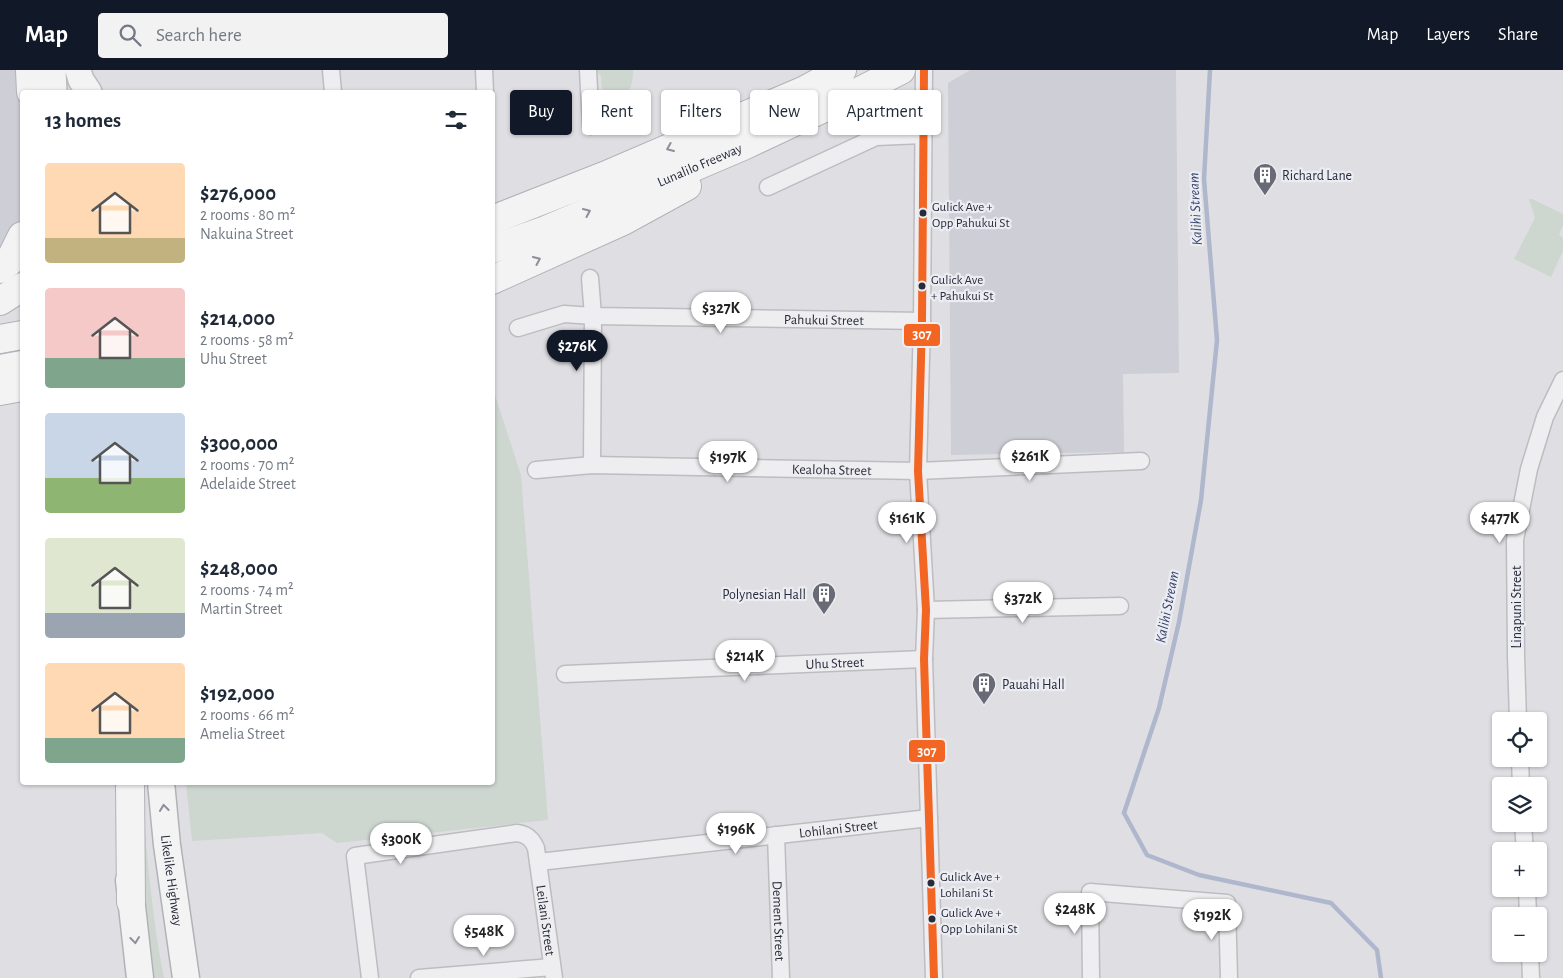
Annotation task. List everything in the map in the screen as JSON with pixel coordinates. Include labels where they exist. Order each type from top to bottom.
[{"type":"highway","points":[[30,70],[31,90]]},
{"type":"highway","name":"Lunalilo Freeway","points":[[495,219],[604,176],[805,90],[842,70]]},
{"type":"highway","name":"Lunalilo Freeway","points":[[862,90],[901,70]]},
{"type":"highway","name":"Lunalilo Freeway","points":[[495,248],[546,230],[743,146],[828,106]]},
{"type":"highway","points":[[495,279],[623,221],[828,109]]},
{"type":"highway","points":[[495,200],[517,192],[604,176]]},
{"type":"highway","points":[[0,269],[9,262],[20,240]]},
{"type":"highway","points":[[0,301],[20,288]]},
{"type":"highway","points":[[0,339],[20,336]]},
{"type":"highway","points":[[0,369],[20,365]]},
{"type":"highway","points":[[0,391],[20,387]]},
{"type":"highway","points":[[120,785],[140,978]]},
{"type":"highway","points":[[130,785],[131,902]]},
{"type":"highway","name":"Likelike Highway","points":[[161,785],[167,844],[186,978]]},
{"type":"main road","points":[[53,70],[54,90]]},
{"type":"main road","points":[[78,70],[81,80],[88,90]]},
{"type":"street","points":[[331,70],[332,90]]},
{"type":"street","points":[[484,70],[485,90]]},
{"type":"street","points":[[588,70],[589,90]]},
{"type":"street","points":[[924,70],[924,90]]},
{"type":"street","points":[[768,187],[876,137],[907,135]]},
{"type":"street","points":[[923,135],[922,321],[918,471],[926,610],[924,659],[934,978]]},
{"type":"street","points":[[590,278],[593,316],[592,466]]},
{"type":"street","name":"Pahukui Street","points":[[518,328],[564,314],[922,321]]},
{"type":"street","name":"Linapuni Street","points":[[1518,712],[1515,540],[1529,469],[1545,417],[1563,380]]},
{"type":"street","name":"Kealoha Street","points":[[536,470],[592,466],[918,471],[1141,461]]},
{"type":"street","points":[[926,610],[1120,606]]},
{"type":"street","name":"Uhu Street","points":[[565,674],[924,659]]},
{"type":"street","name":"Lohilani Street","points":[[539,862],[929,818]]},
{"type":"street","name":"Leilani Street","points":[[370,978],[355,856],[517,833],[526,835],[534,843],[539,862],[553,973]]},
{"type":"street","name":"Dement Street","points":[[776,835],[781,978]]},
{"type":"street","points":[[1091,978],[1090,892],[1227,903],[1229,978]]},
{"type":"street","points":[[1530,962],[1531,978]]},
{"type":"street","points":[[418,978],[553,973]]},
{"type":"shaded area","points":[[0,70],[28,70],[23,90],[20,90],[20,224],[0,260]]},
{"type":"shaded area","points":[[595,70],[633,70],[629,90],[603,90],[601,76]]},
{"type":"shaded area","points":[[970,70],[1176,70],[1179,373],[1123,374],[1124,452],[951,455],[948,83]]},
{"type":"shaded area","points":[[1529,199],[1563,214],[1563,225],[1559,235],[1563,238],[1563,251],[1551,277],[1514,259],[1535,218]]},
{"type":"shaded area","points":[[495,395],[521,475],[548,820],[337,843],[322,833],[192,841],[186,785],[495,785]]},
{"type":"shaded area","points":[[140,785],[153,905],[164,978],[153,978],[142,937]]},
{"type":"waterway","name":"Kalihi Stream","points":[[1210,70],[1204,179],[1217,340],[1201,500],[1179,622],[1159,708],[1124,813],[1147,855],[1199,875],[1331,903],[1377,950],[1381,978]]},
{"type":"transit line","name":"307","points":[[924,70],[922,321],[918,471],[926,610],[924,659],[934,978]]},
{"type":"place","name":"Richard Lane","points":[[1265,196]]},
{"type":"place","name":"Gulick Ave + Opp Pahukui St","points":[[923,213]]},
{"type":"place","name":"Gulick Ave + Pahukui St","points":[[922,286]]},
{"type":"place","name":"Polynesian Hall","points":[[824,615]]},
{"type":"place","name":"Pauahi Hall","points":[[984,705]]},
{"type":"place","name":"Gulick Ave + Lohilani St","points":[[931,883]]},
{"type":"place","name":"Gulick Ave + Opp Lohilani St","points":[[932,919]]}]
